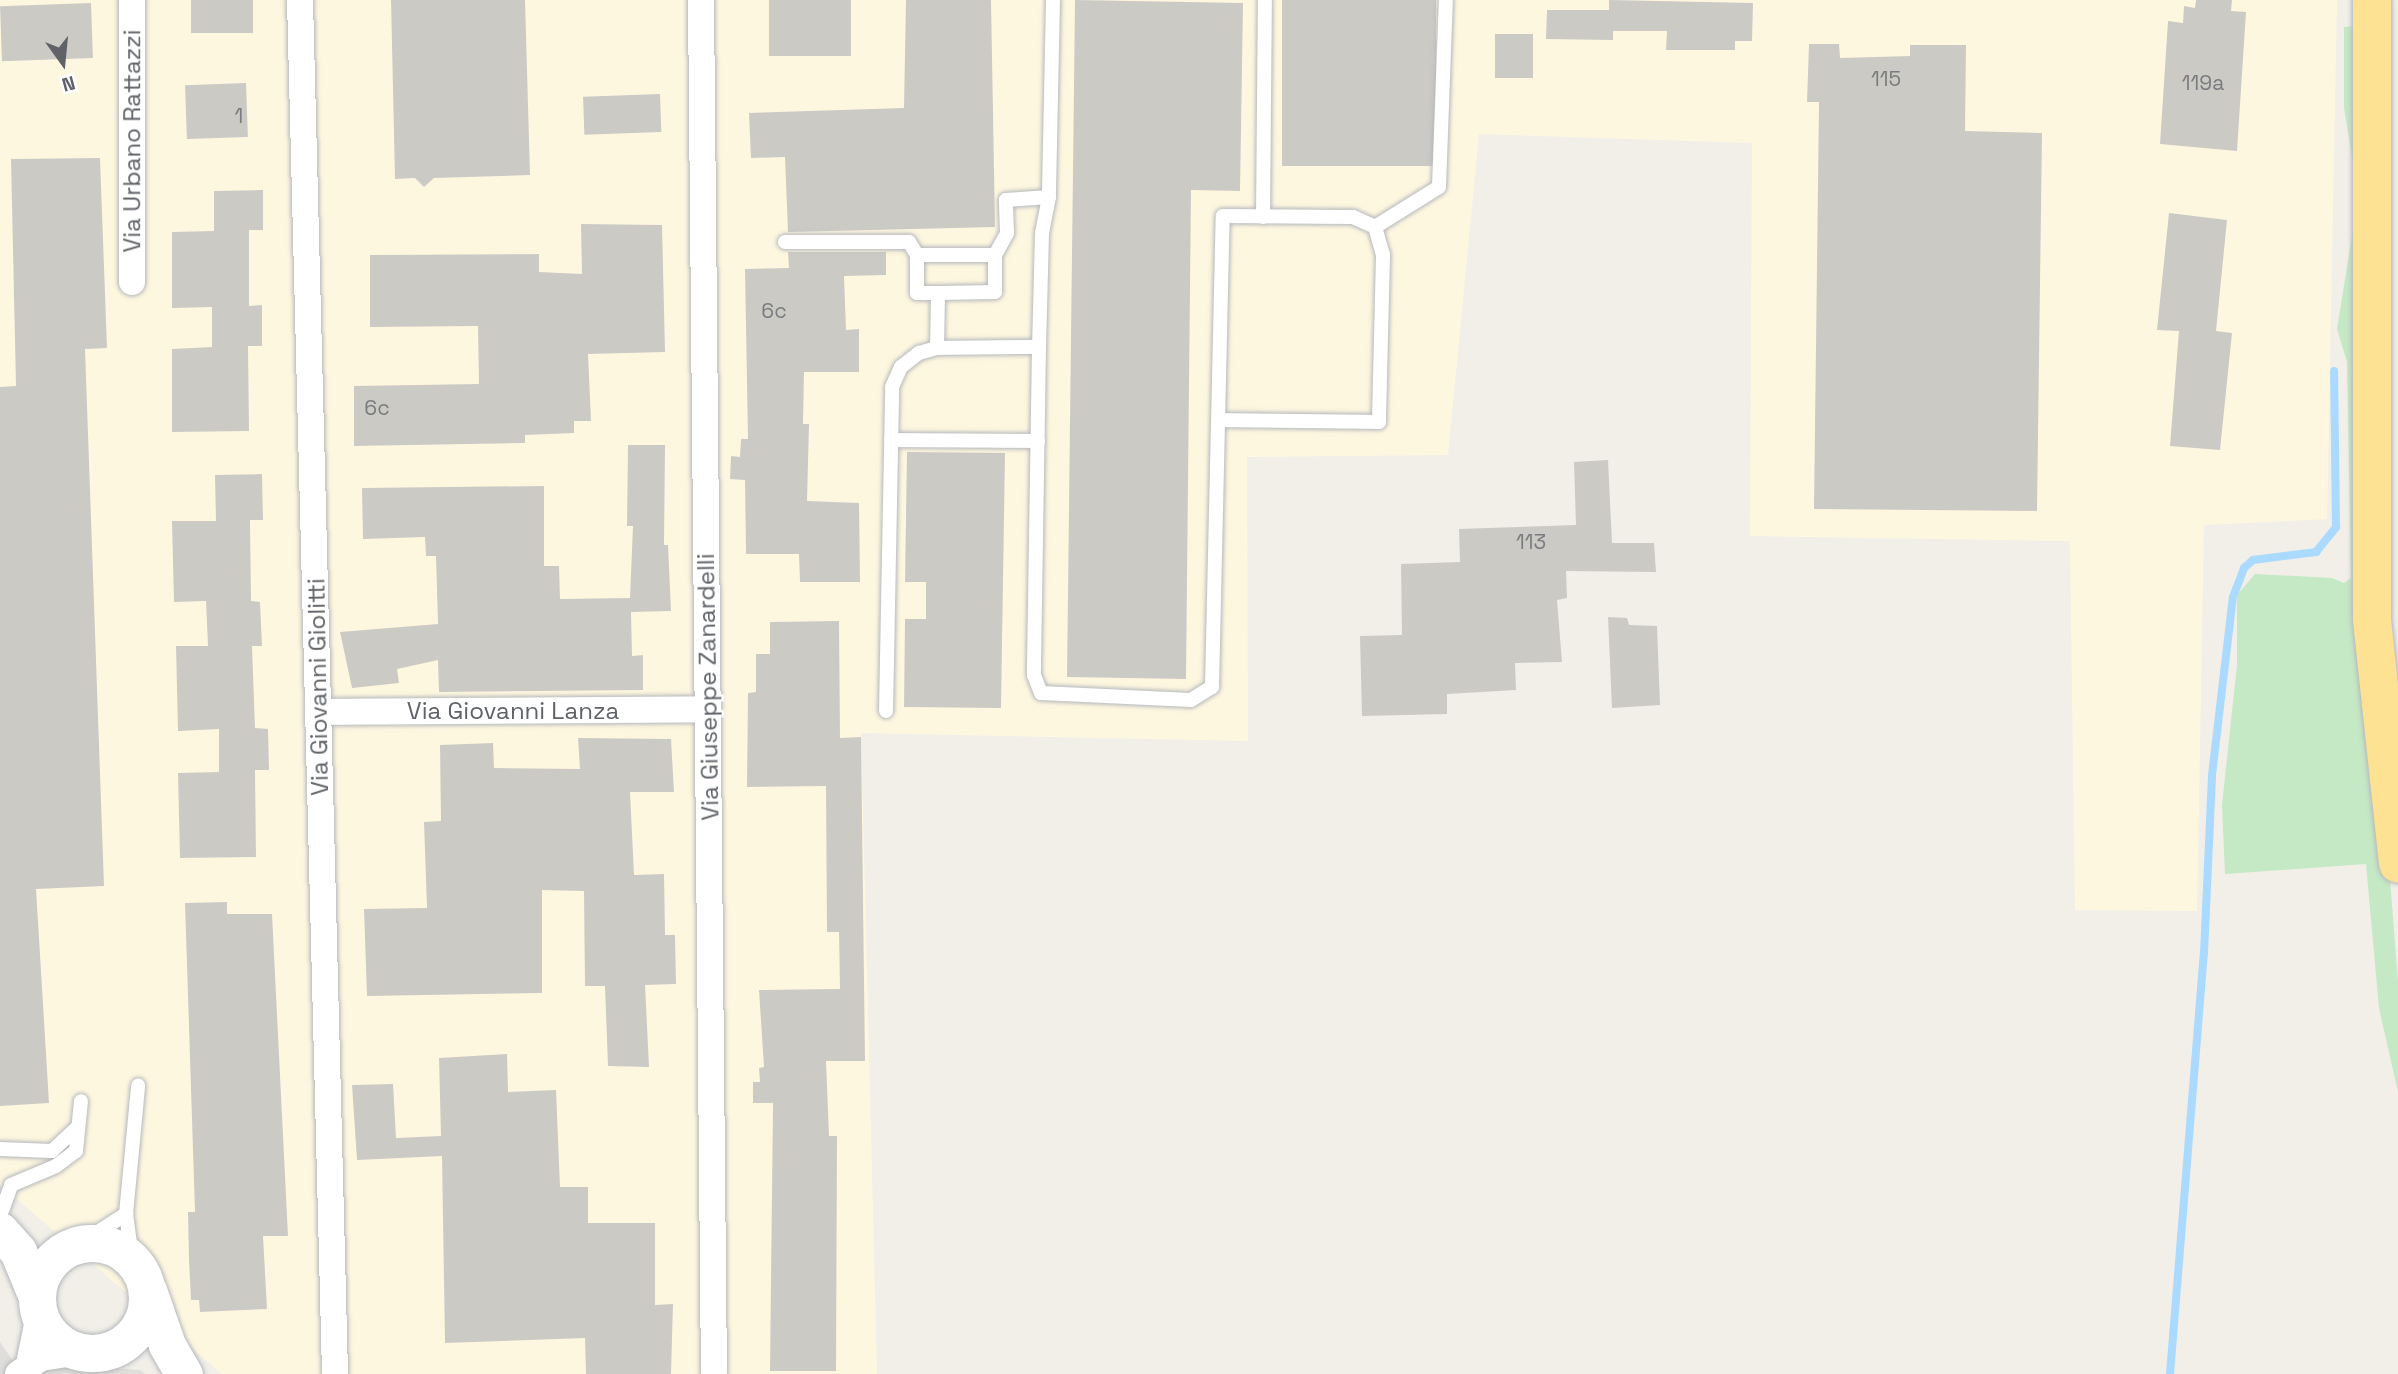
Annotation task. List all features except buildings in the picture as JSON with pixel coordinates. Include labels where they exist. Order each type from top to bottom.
[{"type":"highway","points":[[2372,0],[2372,620],[2398,864]]},
{"type":"main road","points":[[3,1229],[43,1245],[99,1243],[132,1258],[148,1290],[167,1345],[184,1374]]},
{"type":"main road","points":[[3,1229],[28,1270],[48,1332],[88,1353],[138,1359],[169,1374]]},
{"type":"main road","points":[[38,1306],[49,1263],[81,1244]]},
{"type":"main road","points":[[88,1353],[115,1349],[135,1332],[147,1308],[148,1290]]},
{"type":"street","name":"Via Urbano Rattazzi","points":[[132,0],[132,282]]},
{"type":"street","name":"Via Giovanni Giolitti","points":[[300,0],[335,1374]]},
{"type":"street","name":"Via Giuseppe Zanardelli","points":[[701,0],[714,1374]]},
{"type":"street","name":"Via Giovanni Lanza","points":[[318,712],[708,709]]},
{"type":"street","points":[[23,1369],[38,1306]]},
{"type":"street","points":[[23,1369],[58,1353],[88,1353]]},
{"type":"lane","points":[[1053,0],[1049,197],[1042,233],[1039,347],[1036,685],[1051,697],[1191,700],[1212,687],[1216,677],[1219,420],[1223,216],[1353,217],[1375,227],[1383,255],[1379,422],[1219,420]]},
{"type":"lane","points":[[1263,216],[1265,0]]},
{"type":"lane","points":[[1375,227],[1439,187],[1446,0]]},
{"type":"lane","points":[[785,242],[909,242],[917,255],[916,293],[995,292],[995,255],[1007,233],[1006,200],[1049,197]]},
{"type":"lane","points":[[917,255],[995,255]]},
{"type":"lane","points":[[937,348],[938,293]]},
{"type":"lane","points":[[886,711],[892,387],[901,367],[919,353],[937,348],[1039,347]]},
{"type":"lane","points":[[891,440],[1038,441]]},
{"type":"lane","points":[[132,1258],[126,1214],[138,1086]]},
{"type":"lane","points":[[3,1229],[11,1185],[56,1166],[76,1151],[81,1101]]},
{"type":"lane","points":[[0,1149],[52,1151],[79,1126]]},
{"type":"lane","points":[[81,1244],[126,1214]]},
{"type":"shaded area","points":[[0,0],[2337,0],[2327,519],[2204,525],[2197,911],[2075,910],[2070,541],[1750,536],[1752,143],[1479,134],[1448,455],[1247,457],[1248,741],[861,733],[877,1374],[222,1374],[0,1185]]},
{"type":"shaded area","points":[[0,1342],[13,1361],[140,1370],[145,1374],[0,1374]]},
{"type":"green space","points":[[2356,26],[2385,815],[2398,982],[2398,1092],[2379,1008],[2366,864],[2225,874],[2222,805],[2237,665],[2237,595],[2255,574],[2332,578],[2344,583],[2351,578],[2347,362],[2337,329],[2355,217],[2355,175],[2344,108],[2344,27]]},
{"type":"waterway","points":[[2170,1374],[2204,953],[2212,775],[2233,597],[2244,568],[2253,560],[2316,552],[2336,527],[2334,371]]}]
